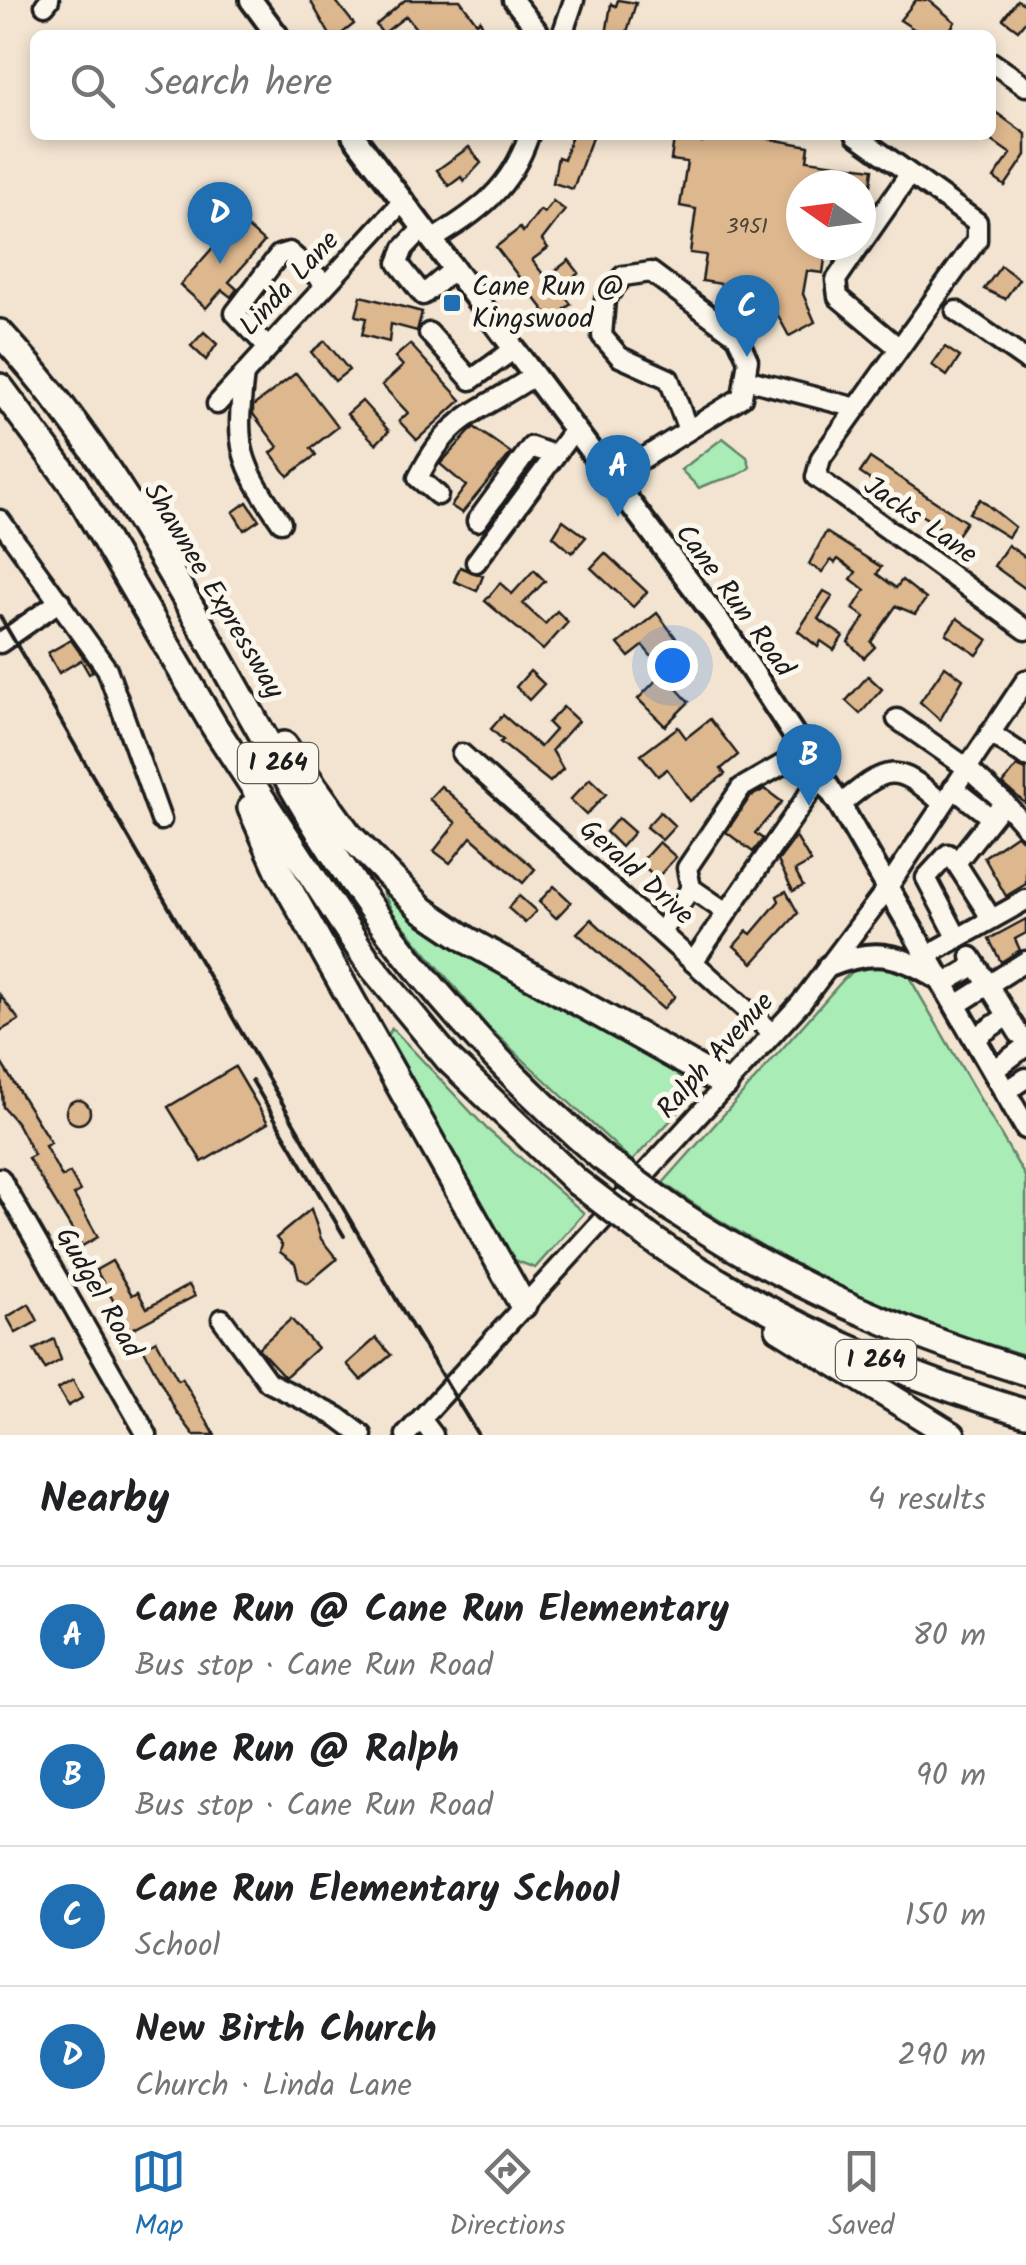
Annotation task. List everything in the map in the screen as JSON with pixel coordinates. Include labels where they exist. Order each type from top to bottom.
[{"type":"highway","name":"Shawnee Expressway","points":[[0,333],[61,407],[118,490],[229,672],[321,834],[415,969],[484,1048],[602,1157],[674,1210],[764,1266],[846,1307],[942,1346],[1026,1372]]},
{"type":"highway","name":"I 264","points":[[0,387],[72,485],[214,726],[319,892],[415,1021],[577,1182],[652,1239],[732,1291],[863,1354],[1026,1413]]},
{"type":"highway","points":[[229,672],[349,835],[423,910],[469,942],[725,1084]]},
{"type":"highway","points":[[214,726],[280,874],[523,1305]]},
{"type":"highway","points":[[732,1291],[800,1344],[952,1435]]},
{"type":"main road","points":[[251,0],[273,30]]},
{"type":"main road","name":"Cane Run Road","points":[[357,140],[721,624],[840,804],[1026,1128]]},
{"type":"main road","points":[[829,966],[882,952],[908,960],[941,982]]},
{"type":"street","points":[[512,0],[537,30]]},
{"type":"street","points":[[564,30],[574,0]]},
{"type":"street","points":[[996,65],[1026,86]]},
{"type":"street","points":[[454,269],[424,295],[398,264],[404,248],[500,193],[516,170],[527,140]]},
{"type":"street","points":[[744,379],[856,408],[977,240],[977,222],[863,140]]},
{"type":"street","points":[[876,222],[909,174]]},
{"type":"street","name":"Linda Lane","points":[[217,404],[403,201]]},
{"type":"street","points":[[268,348],[235,313],[278,255],[289,252],[326,284]]},
{"type":"street","points":[[850,260],[836,280],[838,298],[899,348]]},
{"type":"street","points":[[610,479],[688,430],[742,396],[748,360],[737,336],[651,272],[623,276],[605,299],[602,336],[620,357],[669,380],[688,430]]},
{"type":"street","points":[[956,311],[1026,360]]},
{"type":"street","points":[[429,333],[471,380],[513,350]]},
{"type":"street","points":[[244,374],[239,448],[250,478],[281,522]]},
{"type":"street","points":[[438,495],[418,478],[438,440],[469,412],[494,402],[532,377]]},
{"type":"street","name":"Jacks Lane","points":[[856,408],[821,458],[816,477],[830,492],[1026,630]]},
{"type":"street","points":[[476,562],[574,431]]},
{"type":"street","points":[[476,521],[531,447],[554,455]]},
{"type":"street","points":[[0,520],[107,669],[161,820]]},
{"type":"street","points":[[0,643],[60,601]]},
{"type":"street","name":"Ralph Avenue","points":[[406,1435],[659,1162],[829,966],[886,890],[1026,680]]},
{"type":"street","points":[[896,719],[966,768],[1026,827]]},
{"type":"street","points":[[990,733],[1026,757]]},
{"type":"street","points":[[726,912],[692,888],[685,876],[687,868],[741,788],[806,751]]},
{"type":"street","name":"Gerald Drive","points":[[462,754],[772,1033]]},
{"type":"street","points":[[840,804],[884,772],[910,776],[990,817]]},
{"type":"street","points":[[693,962],[822,776]]},
{"type":"street","points":[[957,937],[926,878],[952,858],[1004,802]]},
{"type":"street","points":[[922,834],[952,858],[991,918]]},
{"type":"street","points":[[660,932],[692,888]]},
{"type":"street","points":[[926,956],[1026,900]]},
{"type":"street","points":[[941,982],[973,961],[1024,1039],[993,1071]]},
{"type":"street","points":[[955,1006],[1026,961]]},
{"type":"street","points":[[974,1039],[1008,1016]]},
{"type":"street","points":[[1005,1092],[1026,1078]]},
{"type":"street","name":"Gudgel Road","points":[[0,1178],[147,1435]]},
{"type":"street","points":[[222,1319],[268,1382],[338,1417],[362,1435]]},
{"type":"street","points":[[420,1418],[433,1435]]},
{"type":"green space","points":[[723,438],[747,457],[750,467],[699,488],[681,470]]},
{"type":"green space","points":[[382,890],[416,919],[680,1076],[690,1091],[686,1104],[632,1161],[488,1027],[393,913]]},
{"type":"green space","points":[[876,961],[908,975],[1026,1178],[1026,1355],[930,1324],[837,1285],[748,1237],[663,1183],[844,979],[857,967]]},
{"type":"green space","points":[[392,1028],[487,1129],[584,1213],[535,1268],[509,1258],[386,1040]]},
{"type":"building","points":[[310,0],[335,0],[354,24],[346,30],[327,30]]},
{"type":"building","points":[[405,0],[460,0],[485,30],[417,30],[406,16],[388,30],[380,30],[376,25]]},
{"type":"building","points":[[618,0],[636,3],[628,30],[607,30],[611,4],[616,6]]},
{"type":"building","points":[[916,0],[929,0],[955,22],[950,30],[915,30],[900,20]]},
{"type":"building","points":[[1017,0],[1026,5],[1026,20],[1018,30],[1003,19]]},
{"type":"building","points":[[996,113],[1026,134],[1026,155],[1005,186],[994,178],[1011,154],[991,140],[996,140]]},
{"type":"building","points":[[570,140],[591,140],[573,189],[553,183],[558,157],[564,159]]},
{"type":"building","points":[[674,140],[776,140],[809,146],[807,160],[873,169],[786,170],[786,260],[825,260],[823,273],[807,271],[803,294],[815,322],[789,336],[770,301],[765,324],[754,324],[757,308],[732,304],[735,286],[702,281],[706,255],[690,253],[696,209],[680,206],[687,162],[671,160]]},
{"type":"building","points":[[469,147],[481,163],[464,181],[461,177],[449,186],[437,170]]},
{"type":"building","points":[[553,201],[565,210],[542,240],[548,248],[532,260],[546,278],[569,260],[579,273],[559,288],[571,304],[565,309],[574,320],[560,331],[496,247],[520,228],[523,232],[540,210],[544,213]]},
{"type":"building","points":[[238,219],[264,242],[229,282],[237,289],[231,297],[222,290],[206,308],[180,285]]},
{"type":"building","points":[[1001,266],[1019,279],[1005,299],[984,289]]},
{"type":"building","points":[[361,296],[422,312],[417,331],[391,324],[389,342],[362,335],[366,318],[356,316]]},
{"type":"building","points":[[204,332],[217,344],[206,360],[191,346]]},
{"type":"building","points":[[325,341],[349,370],[335,381],[311,352]]},
{"type":"building","points":[[410,344],[461,400],[417,440],[399,421],[408,413],[382,385],[403,366],[395,357]]},
{"type":"building","points":[[945,347],[960,357],[947,376],[932,365]]},
{"type":"building","points":[[296,373],[338,427],[311,448],[316,455],[288,476],[271,453],[278,447],[253,414],[253,406]]},
{"type":"building","points":[[362,401],[389,431],[376,444],[347,414]]},
{"type":"building","points":[[474,427],[511,453],[462,513],[451,506],[466,486],[440,464]]},
{"type":"building","points":[[870,458],[966,522],[955,538],[860,473]]},
{"type":"building","points":[[980,499],[1015,527],[1008,537],[969,513]]},
{"type":"building","points":[[247,502],[259,520],[244,530],[233,512]]},
{"type":"building","points":[[563,520],[586,537],[572,553],[553,536]]},
{"type":"building","points":[[826,532],[881,567],[877,574],[896,588],[902,580],[926,599],[915,614],[896,606],[871,642],[875,647],[864,658],[848,642],[865,617],[853,609],[865,590],[851,579],[856,572],[838,559],[835,563],[831,560],[822,572],[809,564]]},
{"type":"building","points":[[1008,545],[1026,558],[1026,589],[994,566]]},
{"type":"building","points":[[605,553],[647,592],[633,607],[591,568]]},
{"type":"building","points":[[460,567],[483,576],[477,591],[454,581]]},
{"type":"building","points":[[534,570],[545,581],[523,604],[545,624],[557,611],[568,622],[543,650],[485,601],[500,583],[512,594]]},
{"type":"building","points":[[824,591],[833,596],[818,619],[843,636],[834,650],[821,641],[818,647],[798,631]]},
{"type":"building","points":[[657,613],[676,638],[671,642],[696,674],[677,689],[689,702],[665,726],[638,699],[664,672],[643,646],[629,657],[618,644]]},
{"type":"building","points":[[957,618],[988,640],[977,655],[946,634]]},
{"type":"building","points":[[71,640],[93,671],[89,674],[81,660],[59,673],[48,653]]},
{"type":"building","points":[[945,666],[963,679],[940,720],[920,702]]},
{"type":"building","points":[[530,671],[544,684],[529,700],[516,687]]},
{"type":"building","points":[[868,676],[882,689],[860,714],[846,701]]},
{"type":"building","points":[[563,707],[578,721],[552,750],[563,769],[550,782],[500,742],[503,740],[491,729],[503,715],[540,747],[555,730],[548,723]]},
{"type":"building","points":[[710,719],[738,755],[721,769],[725,774],[690,801],[667,769],[658,776],[641,755],[678,727],[686,738]]},
{"type":"building","points":[[1017,766],[1026,770],[1026,804],[1003,784]]},
{"type":"building","points":[[590,779],[606,794],[586,815],[570,800]]},
{"type":"building","points":[[441,786],[535,869],[523,883],[471,837],[450,863],[434,851],[456,823],[429,799]]},
{"type":"building","points":[[765,789],[782,802],[755,833],[763,839],[753,852],[726,832],[750,797]]},
{"type":"building","points":[[660,812],[675,826],[662,840],[646,827]]},
{"type":"building","points":[[618,818],[634,832],[621,847],[606,832]]},
{"type":"building","points":[[1016,835],[1026,842],[1026,884],[1006,896],[984,857]]},
{"type":"building","points":[[796,837],[811,862],[795,871],[803,886],[793,891],[778,861]]},
{"type":"building","points":[[659,842],[676,857],[657,878],[640,863]]},
{"type":"building","points":[[554,886],[571,902],[556,918],[539,902]]},
{"type":"building","points":[[786,891],[798,913],[753,963],[734,946],[747,931],[751,934],[779,901],[777,896]]},
{"type":"building","points":[[519,896],[536,911],[525,923],[508,908]]},
{"type":"building","points":[[591,919],[675,996],[663,1009],[577,933]]},
{"type":"building","points":[[1026,919],[1026,933],[1015,939],[1020,950],[1001,962],[989,939]]},
{"type":"building","points":[[0,995],[19,1020],[0,1031]]},
{"type":"building","points":[[0,1061],[51,1143],[45,1146],[62,1177],[70,1173],[80,1191],[74,1195],[98,1237],[82,1246],[28,1158],[34,1155],[17,1123],[3,1107]]},
{"type":"building","points":[[235,1067],[268,1123],[202,1162],[168,1107]]},
{"type":"building","points":[[78,1100],[90,1112],[78,1124],[66,1112]]},
{"type":"building","points":[[311,1209],[321,1239],[337,1259],[308,1283],[299,1278],[295,1263],[280,1252],[282,1245],[276,1238]]},
{"type":"building","points":[[112,1261],[132,1295],[138,1292],[147,1308],[189,1285],[195,1296],[130,1330],[96,1270]]},
{"type":"building","points":[[29,1304],[38,1321],[16,1333],[7,1317]]},
{"type":"building","points":[[291,1319],[317,1348],[285,1377],[258,1348]]},
{"type":"building","points":[[376,1338],[391,1355],[361,1380],[347,1364]]},
{"type":"building","points":[[54,1339],[61,1360],[45,1369],[34,1350]]},
{"type":"building","points":[[156,1340],[215,1435],[194,1435],[176,1411],[143,1348]]},
{"type":"building","points":[[73,1380],[82,1398],[68,1406],[58,1389]]},
{"type":"railway","points":[[0,616],[418,1337]]},
{"type":"railway","points":[[252,1080],[344,1236]]},
{"type":"railway","points":[[413,1328],[478,1435]]},
{"type":"place","name":"New Birth Church","points":[[220,264]]},
{"type":"place","name":"Cane Run @ Kingswood","points":[[452,303]]},
{"type":"place","name":"Cane Run Elementary School","points":[[747,357]]},
{"type":"place","name":"Cane Run @ Cane Run Elementary","points":[[618,517]]},
{"type":"place","name":"Cane Run @ Ralph","points":[[809,806]]}]
